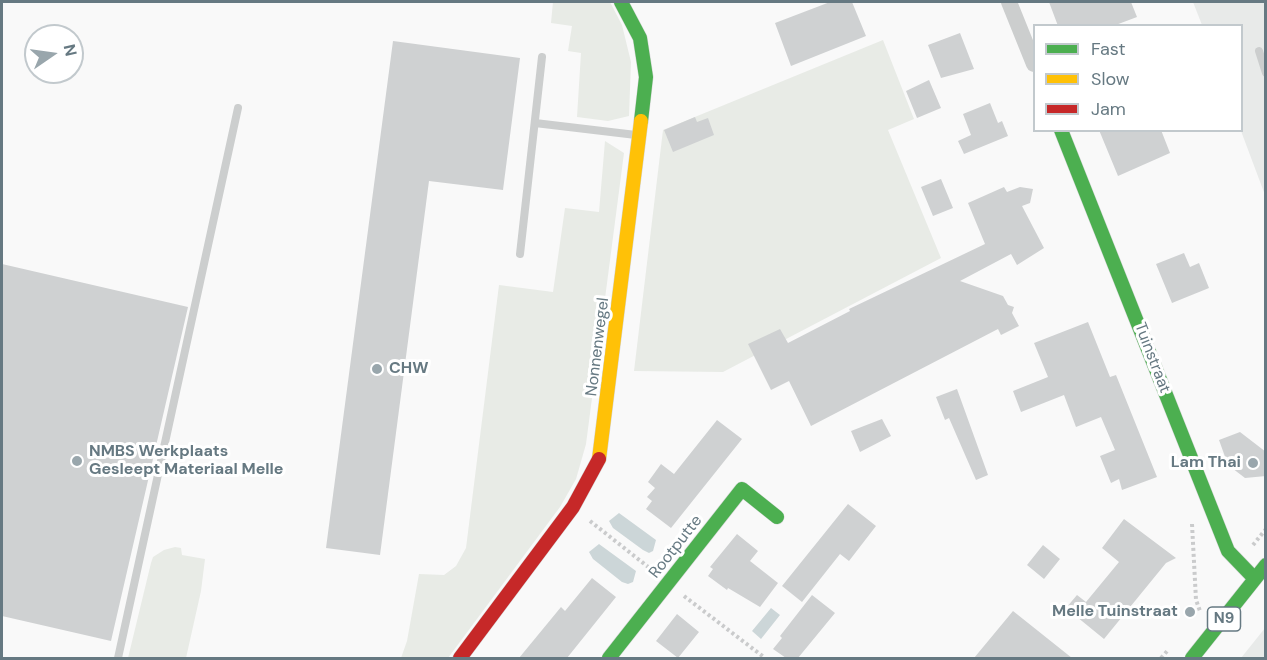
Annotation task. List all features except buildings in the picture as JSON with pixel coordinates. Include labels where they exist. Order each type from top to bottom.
[{"type":"street","name":"Nonnenwegel","points":[[460,658],[573,507],[600,457],[641,136],[646,77],[640,38],[621,2]]},
{"type":"street","points":[[1009,2],[1033,59]]},
{"type":"street","name":"Tuinstraat","points":[[1062,132],[1228,551],[1255,579]]},
{"type":"street","name":"Rootputte","points":[[609,658],[742,489],[777,517]]},
{"type":"street","name":"N9","points":[[1192,658],[1266,565]]},
{"type":"lane","points":[[1259,51],[1266,73]]},
{"type":"lane","points":[[520,254],[542,57]]},
{"type":"lane","points":[[118,658],[238,108]]},
{"type":"lane","points":[[535,123],[641,136]]},
{"type":"path","points":[[1191,513],[1196,600],[1200,611]]},
{"type":"shaded area","points":[[553,2],[610,2],[622,25],[631,62],[629,116],[608,121],[577,117],[581,53],[568,51],[572,26],[551,23]]},
{"type":"shaded area","points":[[1193,2],[1265,2],[1265,195],[1241,132],[1243,24],[1202,24]]},
{"type":"shaded area","points":[[883,40],[914,119],[888,130],[941,258],[723,372],[634,371],[663,130]]},
{"type":"shaded area","points":[[605,141],[624,153],[586,444],[576,479],[560,507],[448,658],[401,658],[407,641],[419,574],[444,575],[456,566],[466,548],[499,285],[553,292],[565,208],[599,212]]},
{"type":"shaded area","points":[[619,513],[656,540],[653,551],[649,553],[643,550],[613,528],[609,521]]},
{"type":"shaded area","points":[[599,544],[636,571],[633,582],[628,584],[622,582],[593,559],[589,552]]},
{"type":"shaded area","points":[[181,548],[182,555],[205,559],[201,591],[186,658],[128,658],[153,557],[164,550]]},
{"type":"shaded area","points":[[771,608],[780,615],[761,639],[752,631]]},
{"type":"shaded area","points":[[1265,628],[1265,658],[1241,658]]},
{"type":"traffic: fast","points":[[621,2],[640,38],[646,77],[641,121]]},
{"type":"traffic: fast","points":[[1062,132],[1228,551],[1255,579]]},
{"type":"traffic: fast","points":[[609,658],[742,489],[777,517]]},
{"type":"traffic: fast","points":[[1192,658],[1266,565]]},
{"type":"traffic: slow","points":[[599,459],[641,121]]},
{"type":"traffic: jam","points":[[460,658],[573,507],[599,459]]},
{"type":"place","name":"CHW","points":[[377,369]]},
{"type":"place","name":"NMBS Werkplaats Gesleept Materiaal Melle","points":[[77,461]]},
{"type":"place","name":"Lam Thai","points":[[1253,463]]},
{"type":"place","name":"Melle Tuinstraat","points":[[1190,612]]}]
